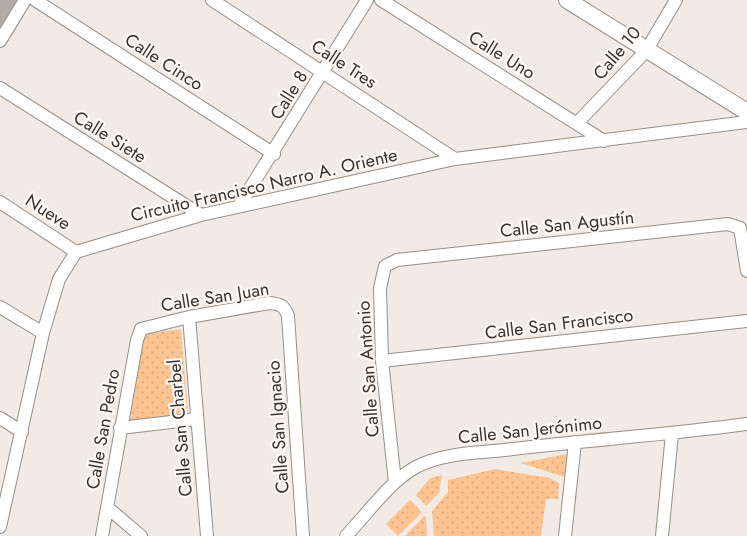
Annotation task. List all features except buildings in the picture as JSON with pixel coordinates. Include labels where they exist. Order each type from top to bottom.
[{"type":"street","points":[[0,41],[25,0]]},
{"type":"street","name":"Calle Cinco","points":[[35,0],[274,154]]},
{"type":"street","name":"Calle Tres","points":[[212,0],[455,159]]},
{"type":"street","name":"Calle 8","points":[[239,206],[274,154],[367,0]]},
{"type":"street","name":"Calle Uno","points":[[381,0],[604,140]]},
{"type":"street","points":[[567,0],[646,51],[747,112]]},
{"type":"street","name":"Calle 10","points":[[577,123],[646,51],[676,0]]},
{"type":"street","name":"Calle Siete","points":[[0,88],[201,215]]},
{"type":"street","name":"Circuito Francisco Narro A. Oriente","points":[[76,252],[201,215],[455,159],[747,122]]},
{"type":"street","name":"Nueve","points":[[0,202],[76,252]]},
{"type":"street","name":"Calle San Agustín","points":[[397,260],[728,224],[740,228],[747,270]]},
{"type":"street","points":[[0,527],[43,333],[59,279],[76,252]]},
{"type":"street","name":"Calle San Antonio","points":[[395,482],[382,362],[380,288],[385,266],[397,260]]},
{"type":"street","name":"Calle San Juan","points":[[141,329],[189,317],[269,304],[279,304],[285,308],[288,316]]},
{"type":"street","points":[[0,307],[43,333]]},
{"type":"street","name":"Calle San Ignacio","points":[[288,316],[304,536]]},
{"type":"street","name":"Calle San Charbel","points":[[189,317],[207,536]]},
{"type":"street","name":"Calle San Francisco","points":[[382,362],[744,322]]},
{"type":"street","name":"Calle San Pedro","points":[[102,536],[120,428],[137,340],[141,329]]},
{"type":"street","points":[[0,418],[22,432]]},
{"type":"street","points":[[120,428],[197,419]]},
{"type":"street","name":"Calle San Jerónimo","points":[[346,536],[395,482],[417,466],[444,457],[575,442],[672,434],[747,424]]},
{"type":"street","points":[[662,536],[672,434]]},
{"type":"street","points":[[565,536],[575,442]]},
{"type":"street","points":[[108,508],[141,536]]},
{"type":"shaded area","points":[[181,329],[188,414],[130,422],[144,334]]},
{"type":"shaded area","points":[[572,453],[567,478],[521,463]]},
{"type":"shaded area","points":[[495,469],[550,478],[559,483],[558,499],[546,499],[541,536],[434,536],[432,511],[448,492],[448,480]]},
{"type":"shaded area","points":[[442,475],[439,493],[426,506],[416,495],[430,478]]},
{"type":"shaded area","points":[[410,500],[422,512],[398,536],[386,524]]},
{"type":"shaded area","points":[[424,516],[426,517],[427,536],[405,536]]}]
